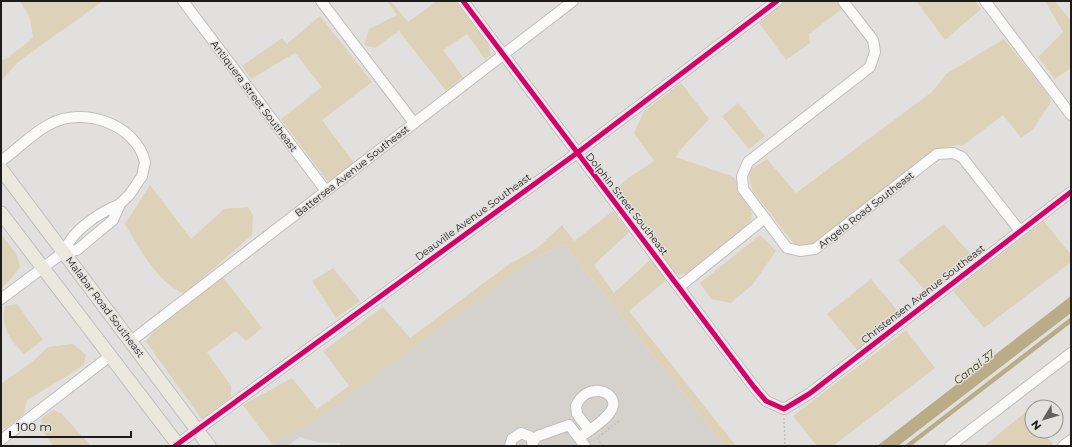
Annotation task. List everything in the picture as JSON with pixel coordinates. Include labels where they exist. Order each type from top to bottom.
[{"type":"main road","name":"Malabar Road Southeast","points":[[1,169],[209,446]]},
{"type":"main road","points":[[1,213],[177,445]]},
{"type":"street","name":"Antiquera Street Southeast","points":[[183,1],[326,191]]},
{"type":"street","points":[[321,1],[414,123]]},
{"type":"street","name":"Dolphin Street Southeast","points":[[463,1],[576,153],[766,401],[784,409]]},
{"type":"street","name":"Battersea Avenue Southeast","points":[[131,341],[573,1]]},
{"type":"street","name":"Deauville Avenue Southeast","points":[[177,445],[576,153],[777,1]]},
{"type":"street","name":"Angelo Road Southeast","points":[[843,1],[873,40],[875,52],[870,67],[748,162],[742,176],[743,189],[788,248],[800,251],[815,249],[937,154],[953,153],[962,157],[1020,231]]},
{"type":"street","points":[[985,1],[1071,115]]},
{"type":"street","points":[[1,161],[43,129],[62,118],[76,117],[100,120],[119,126],[127,132],[136,143],[145,162],[142,176],[130,194],[120,204],[113,220],[77,250],[64,252],[1,299]]},
{"type":"street","name":"Christensen Avenue Southeast","points":[[784,409],[809,394],[1071,192]]},
{"type":"street","points":[[679,287],[765,218]]},
{"type":"street","points":[[950,446],[1071,353]]},
{"type":"street","points":[[1,440],[110,356]]},
{"type":"street","points":[[510,446],[512,439],[521,433],[534,442],[538,436],[569,425],[582,442],[590,430]]},
{"type":"street","points":[[1063,446],[1071,440]]},
{"type":"path","points":[[784,409],[785,446]]},
{"type":"path","points":[[604,446],[597,438],[619,421]]},
{"type":"shaded area","points":[[20,1],[103,1],[18,62],[1,81],[1,60],[6,59],[33,38],[30,18]]},
{"type":"shaded area","points":[[387,1],[391,1],[408,22],[437,1],[455,1],[488,44],[491,55],[485,59],[467,34],[443,50],[463,77],[446,91],[399,31],[375,48],[364,45],[369,29],[397,15]]},
{"type":"shaded area","points":[[786,1],[835,1],[842,9],[809,34],[810,43],[786,60],[759,23]]},
{"type":"shaded area","points":[[916,1],[975,1],[981,9],[945,40]]},
{"type":"shaded area","points":[[1045,1],[1055,1],[1071,21],[1071,68],[1055,79],[1038,57],[1063,32]]},
{"type":"shaded area","points":[[320,16],[372,82],[322,120],[354,163],[328,182],[281,119],[322,87],[295,53],[251,79],[242,66],[282,38],[287,44]]},
{"type":"shaded area","points":[[1004,39],[1047,93],[1051,102],[1033,129],[1021,138],[1003,115],[962,146],[957,145],[939,149],[818,243],[812,246],[800,247],[794,244],[752,190],[748,171],[767,159],[796,193],[932,92],[946,74]]},
{"type":"shaded area","points":[[681,83],[709,119],[681,149],[676,157],[734,177],[752,213],[751,220],[747,225],[687,273],[679,275],[672,272],[612,193],[628,178],[654,161],[634,133],[644,111]]},
{"type":"shaded area","points":[[738,103],[765,136],[749,149],[722,116]]},
{"type":"shaded area","points":[[150,185],[191,239],[224,209],[248,207],[253,215],[252,235],[184,294],[165,281],[157,273],[143,254],[125,224]]},
{"type":"shaded area","points":[[613,211],[629,232],[594,265],[614,293],[651,259],[668,279],[629,311],[736,446],[725,446],[564,244],[533,259],[320,417],[272,444],[243,405],[292,378],[317,409],[349,386],[323,351],[383,307],[410,338],[508,265],[536,249],[562,225],[574,241]]},
{"type":"shaded area","points":[[1044,221],[1071,255],[1071,262],[984,328],[953,291]]},
{"type":"shaded area","points":[[944,224],[976,260],[929,295],[898,260]]},
{"type":"shaded area","points":[[1,234],[17,255],[20,267],[1,288]]},
{"type":"shaded area","points":[[760,235],[776,251],[753,284],[731,303],[711,299],[700,283]]},
{"type":"shaded area","points":[[564,244],[725,446],[340,446],[340,443],[317,442],[300,437],[287,446],[270,446],[533,259]]},
{"type":"shaded area","points":[[333,268],[360,301],[336,318],[312,281]]},
{"type":"shaded area","points":[[222,276],[262,328],[246,341],[236,331],[207,352],[231,386],[231,397],[202,419],[146,342],[152,333]]},
{"type":"shaded area","points":[[871,279],[902,316],[858,351],[827,314]]},
{"type":"shaded area","points":[[1071,296],[1071,313],[898,446],[877,446]]},
{"type":"shaded area","points":[[17,304],[43,340],[24,354],[7,332],[4,320],[5,306]]},
{"type":"shaded area","points":[[1071,317],[1071,323],[911,446],[904,446]]},
{"type":"shaded area","points":[[906,330],[935,368],[833,446],[817,446],[793,416]]},
{"type":"shaded area","points":[[73,344],[86,355],[84,364],[27,400],[24,414],[1,431],[2,383],[33,361],[48,347]]},
{"type":"shaded area","points":[[53,410],[62,414],[91,446],[53,446],[41,428],[42,418]]},
{"type":"shaded area","points":[[1024,413],[1024,439],[1049,439],[1053,444],[1051,446],[984,446]]},
{"type":"cycle path","points":[[463,1],[754,387],[766,401],[784,409],[809,394],[1071,192]]},
{"type":"cycle path","points":[[175,446],[577,153],[777,1]]},
{"type":"water label","name":"Canal 37","points":[[974,367]]}]
